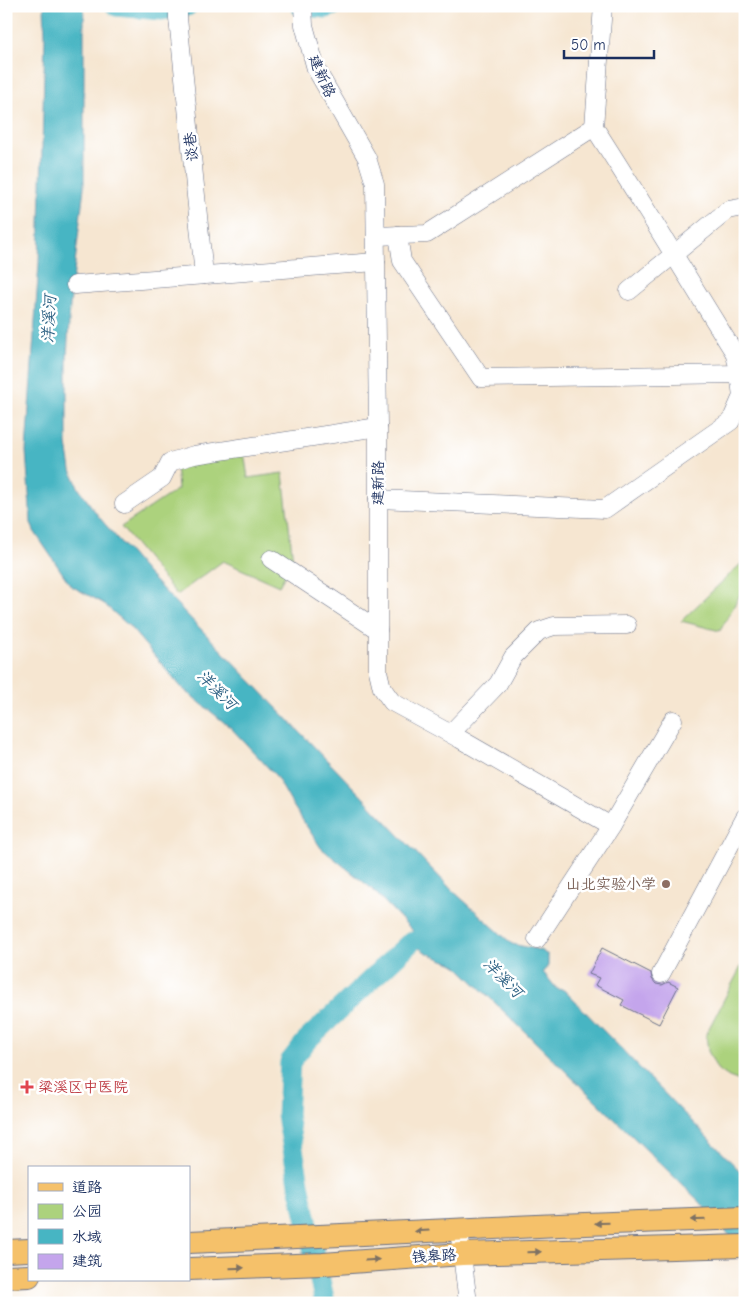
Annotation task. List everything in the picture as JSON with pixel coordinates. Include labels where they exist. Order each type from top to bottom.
[{"type":"main road","name":"钱皋路","points":[[190,1242],[745,1218]]},
{"type":"main road","points":[[559,1225],[553,1237],[563,1252]]},
{"type":"main road","name":"钱皋路","points":[[190,1270],[323,1264],[462,1254],[745,1246]]},
{"type":"main road","points":[[6,1251],[28,1250]]},
{"type":"main road","points":[[6,1277],[28,1276]]},
{"type":"street","name":"建新路","points":[[302,6],[304,25],[316,69],[367,158],[375,184],[378,670],[382,688],[392,702],[611,826]]},
{"type":"street","points":[[378,499],[605,509],[731,421],[742,396],[734,352],[673,256],[642,201],[594,127],[602,6]]},
{"type":"street","name":"谈巷","points":[[178,12],[204,275]]},
{"type":"street","points":[[376,236],[427,234],[594,127]]},
{"type":"street","points":[[629,291],[728,210],[745,207]]},
{"type":"street","points":[[398,235],[402,261],[481,378],[739,374]]},
{"type":"street","points":[[75,285],[376,262]]},
{"type":"street","points":[[124,504],[162,478],[170,462],[194,455],[378,427]]},
{"type":"street","points":[[271,559],[378,630]]},
{"type":"street","points":[[450,734],[498,684],[513,657],[539,631],[554,626],[626,625]]},
{"type":"street","points":[[537,939],[611,826],[673,720]]},
{"type":"street","points":[[660,974],[745,817]]},
{"type":"street","points":[[459,1230],[468,1303]]},
{"type":"green space","points":[[244,452],[248,478],[283,473],[293,561],[279,586],[223,561],[177,595],[121,527],[178,489],[176,465]]},
{"type":"green space","points":[[745,560],[745,586],[720,631],[681,621]]},
{"type":"green space","points":[[745,959],[745,1083],[729,1077],[717,1069],[708,1051],[706,1034]]},
{"type":"water","name":"洋溪河","points":[[44,6],[84,6],[84,187],[70,305],[67,357],[67,444],[71,470],[79,489],[99,517],[146,572],[452,890],[512,944],[540,950],[548,955],[548,966],[543,972],[557,989],[564,990],[745,1176],[745,1253],[700,1202],[456,965],[430,954],[412,942],[409,937],[413,931],[371,888],[321,848],[276,776],[231,728],[182,688],[129,626],[103,603],[71,586],[34,531],[31,523],[26,451],[39,263],[45,35]]},
{"type":"building","points":[[602,948],[651,973],[652,979],[656,984],[662,985],[668,982],[678,987],[659,1024],[621,1005],[624,1000],[595,985],[599,978],[589,974]]},
{"type":"waterway","points":[[116,6],[162,10],[187,6]]},
{"type":"waterway","points":[[301,6],[326,8],[332,6]]},
{"type":"waterway","points":[[325,1303],[300,1189],[287,1115],[290,1062],[308,1039],[411,942]]},
{"type":"place","name":"山北实验小学","points":[[666,884]]},
{"type":"place","name":"梁溪区中医院","points":[[27,1087]]}]
